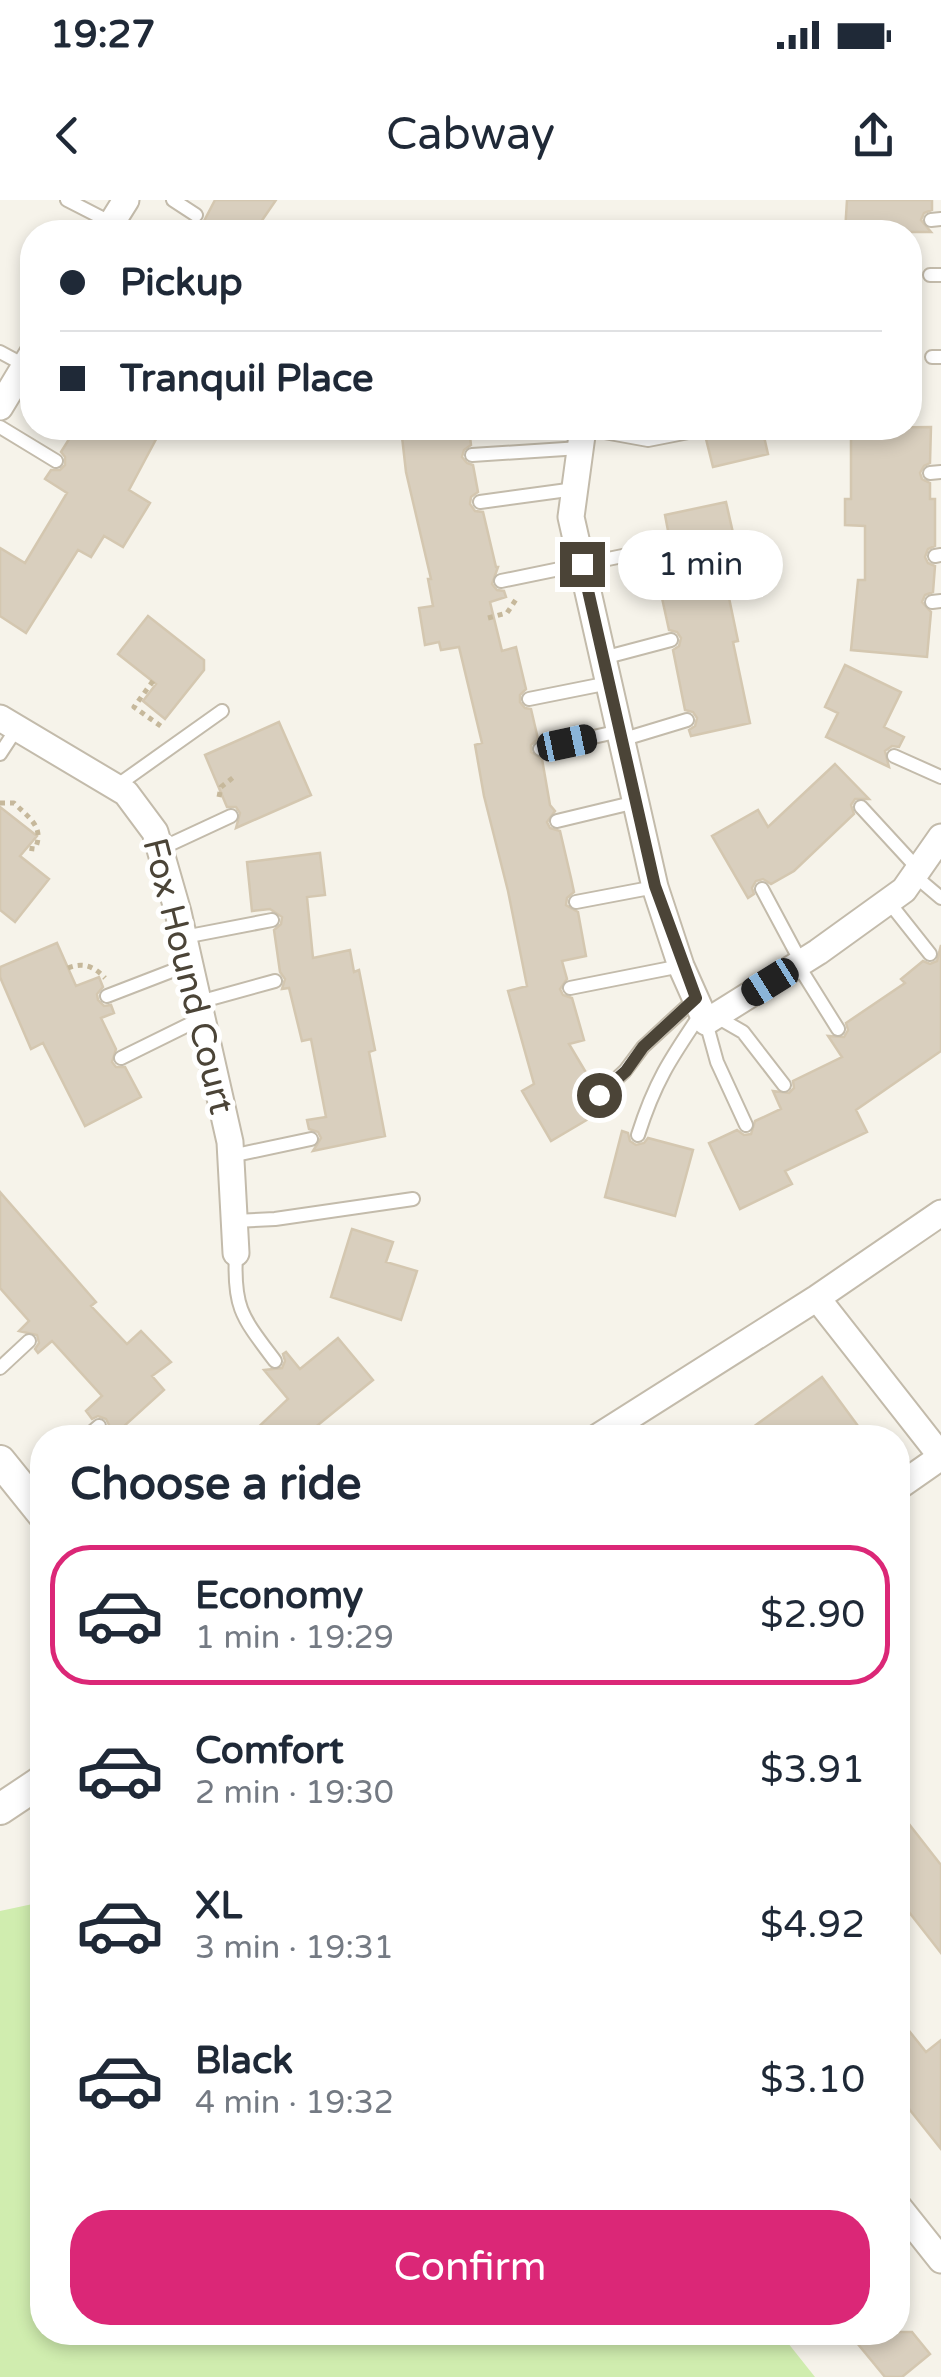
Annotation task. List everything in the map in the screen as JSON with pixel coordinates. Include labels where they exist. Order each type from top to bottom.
[{"type":"street","points":[[0,407],[20,378]]},
{"type":"street","points":[[582,440],[571,517],[655,886],[681,966],[705,1012],[799,964],[904,890],[941,837]]},
{"type":"street","name":"Fox Hound Court","points":[[8,723],[126,793],[155,832],[184,937],[231,1156],[236,1253]]},
{"type":"street","points":[[617,1425],[817,1298],[941,1213]]},
{"type":"street","points":[[817,1298],[941,1456],[910,1478]]},
{"type":"street","points":[[0,1460],[30,1488]]},
{"type":"street","points":[[0,1809],[30,1788]]},
{"type":"street","points":[[910,2221],[941,2260]]},
{"type":"lane","points":[[67,200],[97,220]]},
{"type":"lane","points":[[172,200],[196,215]]},
{"type":"lane","points":[[21,440],[56,461]]},
{"type":"lane","points":[[472,456],[543,440]]},
{"type":"lane","points":[[480,502],[575,489]]},
{"type":"lane","points":[[501,580],[672,546]]},
{"type":"lane","points":[[529,699],[670,640]]},
{"type":"lane","points":[[116,787],[222,710]]},
{"type":"lane","points":[[540,749],[688,720]]},
{"type":"lane","points":[[0,754],[8,723]]},
{"type":"lane","points":[[894,756],[941,777]]},
{"type":"lane","points":[[557,821],[636,802]]},
{"type":"lane","points":[[860,807],[941,898]]},
{"type":"lane","points":[[160,850],[232,816]]},
{"type":"lane","points":[[576,902],[655,886]]},
{"type":"lane","points":[[762,889],[799,964],[838,1029]]},
{"type":"lane","points":[[888,901],[930,954]]},
{"type":"lane","points":[[184,937],[272,920]]},
{"type":"lane","points":[[110,994],[190,964]]},
{"type":"lane","points":[[570,988],[681,966]]},
{"type":"lane","points":[[121,1058],[200,1010],[276,981]]},
{"type":"lane","points":[[705,1012],[743,1032],[784,1085]]},
{"type":"lane","points":[[599,1095],[626,1071],[643,1047],[705,1012]]},
{"type":"lane","points":[[705,1012],[716,1062],[746,1125]]},
{"type":"lane","points":[[638,1136],[657,1081],[705,1012]]},
{"type":"lane","points":[[231,1156],[311,1139]]},
{"type":"lane","points":[[234,1221],[275,1220],[413,1200]]},
{"type":"lane","points":[[236,1253],[234,1289],[242,1318],[275,1360]]},
{"type":"lane","points":[[0,1368],[28,1342]]},
{"type":"path","points":[[153,681],[134,707],[181,740]]},
{"type":"path","points":[[0,803],[14,803],[39,828],[40,837],[34,849],[27,848]]},
{"type":"path","points":[[68,968],[78,964],[91,966],[106,979],[110,994]]},
{"type":"green space","points":[[30,1905],[30,2345],[790,2345],[815,2377],[0,2377],[0,1911]]},
{"type":"building","points":[[215,200],[276,200],[262,220],[205,220]]},
{"type":"building","points":[[847,200],[932,200],[932,210],[924,213],[921,220],[846,220]]},
{"type":"building","points":[[922,427],[931,427],[930,463],[920,473],[930,483],[930,499],[935,499],[935,546],[928,549],[925,557],[935,566],[933,592],[925,595],[922,602],[931,612],[927,657],[851,650],[858,580],[865,580],[865,526],[845,525],[845,499],[851,499],[851,440],[922,440]]},
{"type":"building","points":[[68,440],[156,440],[129,490],[150,503],[123,547],[104,536],[91,557],[78,550],[26,633],[0,616],[0,548],[25,563],[67,493],[45,479],[51,470],[60,470],[65,465],[61,452]]},
{"type":"building","points":[[402,440],[470,440],[462,457],[473,465],[478,492],[471,497],[470,504],[475,511],[483,512],[498,567],[492,584],[504,591],[506,597],[490,602],[502,651],[516,647],[526,689],[520,702],[531,709],[538,739],[531,745],[531,752],[542,759],[550,805],[555,811],[547,822],[550,828],[560,831],[574,892],[566,905],[578,912],[586,956],[562,961],[567,979],[560,989],[572,998],[584,1040],[569,1044],[594,1086],[590,1098],[607,1108],[551,1141],[522,1091],[534,1084],[508,991],[527,986],[484,796],[475,745],[482,743],[459,647],[441,650],[439,642],[425,645],[419,608],[433,606],[431,579]]},
{"type":"building","points":[[706,440],[765,440],[768,454],[713,467]]},
{"type":"building","points":[[726,502],[736,546],[719,550],[750,723],[691,736],[689,730],[697,718],[685,710],[673,650],[681,638],[669,630],[660,589],[680,585],[674,556],[680,543],[669,536],[665,515]]},
{"type":"building","points":[[148,616],[204,660],[204,670],[165,719],[143,701],[156,684],[118,654]]},
{"type":"building","points":[[845,665],[901,692],[884,727],[904,737],[899,747],[885,751],[889,767],[826,737],[838,713],[825,707]]},
{"type":"building","points":[[279,722],[311,795],[236,828],[240,813],[236,807],[227,807],[205,755]]},
{"type":"building","points":[[835,764],[869,799],[855,799],[851,805],[854,814],[794,871],[771,884],[763,879],[756,881],[754,894],[748,898],[712,836],[758,810],[768,827]]},
{"type":"building","points":[[0,807],[37,836],[20,856],[49,879],[15,922],[0,910]]},
{"type":"building","points":[[320,853],[325,895],[307,897],[313,958],[350,950],[354,972],[359,970],[375,1050],[369,1052],[385,1136],[313,1151],[321,1138],[309,1129],[307,1120],[326,1117],[311,1039],[302,1041],[289,988],[282,989],[285,979],[280,972],[274,930],[282,917],[270,909],[252,911],[247,862]]},
{"type":"building","points":[[57,943],[76,986],[99,977],[103,987],[97,994],[98,1000],[104,1006],[111,1005],[114,1013],[101,1018],[116,1049],[112,1062],[116,1067],[125,1067],[141,1097],[85,1126],[43,1043],[31,1049],[0,977],[0,967]]},
{"type":"building","points":[[941,945],[941,1051],[856,1110],[867,1132],[785,1171],[792,1184],[740,1209],[709,1143],[737,1130],[751,1134],[755,1121],[781,1109],[773,1091],[789,1093],[794,1088],[793,1081],[842,1057],[828,1036],[844,1037],[846,1023],[905,983],[901,979],[923,961],[937,961]]},
{"type":"building","points":[[622,1131],[636,1145],[648,1138],[693,1150],[675,1216],[605,1197]]},
{"type":"building","points":[[0,1192],[96,1302],[91,1306],[127,1344],[141,1331],[171,1362],[152,1376],[164,1390],[125,1425],[109,1425],[98,1416],[92,1419],[86,1411],[102,1396],[52,1341],[38,1353],[37,1335],[19,1331],[29,1321],[0,1288]]},
{"type":"building","points":[[352,1229],[393,1242],[386,1262],[417,1271],[401,1320],[331,1297]]},
{"type":"building","points":[[338,1338],[373,1380],[318,1425],[261,1425],[288,1399],[264,1370],[282,1368],[286,1352],[300,1369]]},
{"type":"building","points":[[822,1377],[857,1425],[756,1425]]},
{"type":"building","points":[[910,1825],[941,1865],[941,1953],[910,1913]]},
{"type":"building","points":[[910,2032],[926,2052],[941,2040],[941,2149],[910,2110]]},
{"type":"building","points":[[912,2332],[930,2354],[902,2377],[885,2377],[859,2345],[910,2345]]},
{"type":"route","points":[[582,564],[655,886],[681,966],[696,998],[599,1095]]}]
